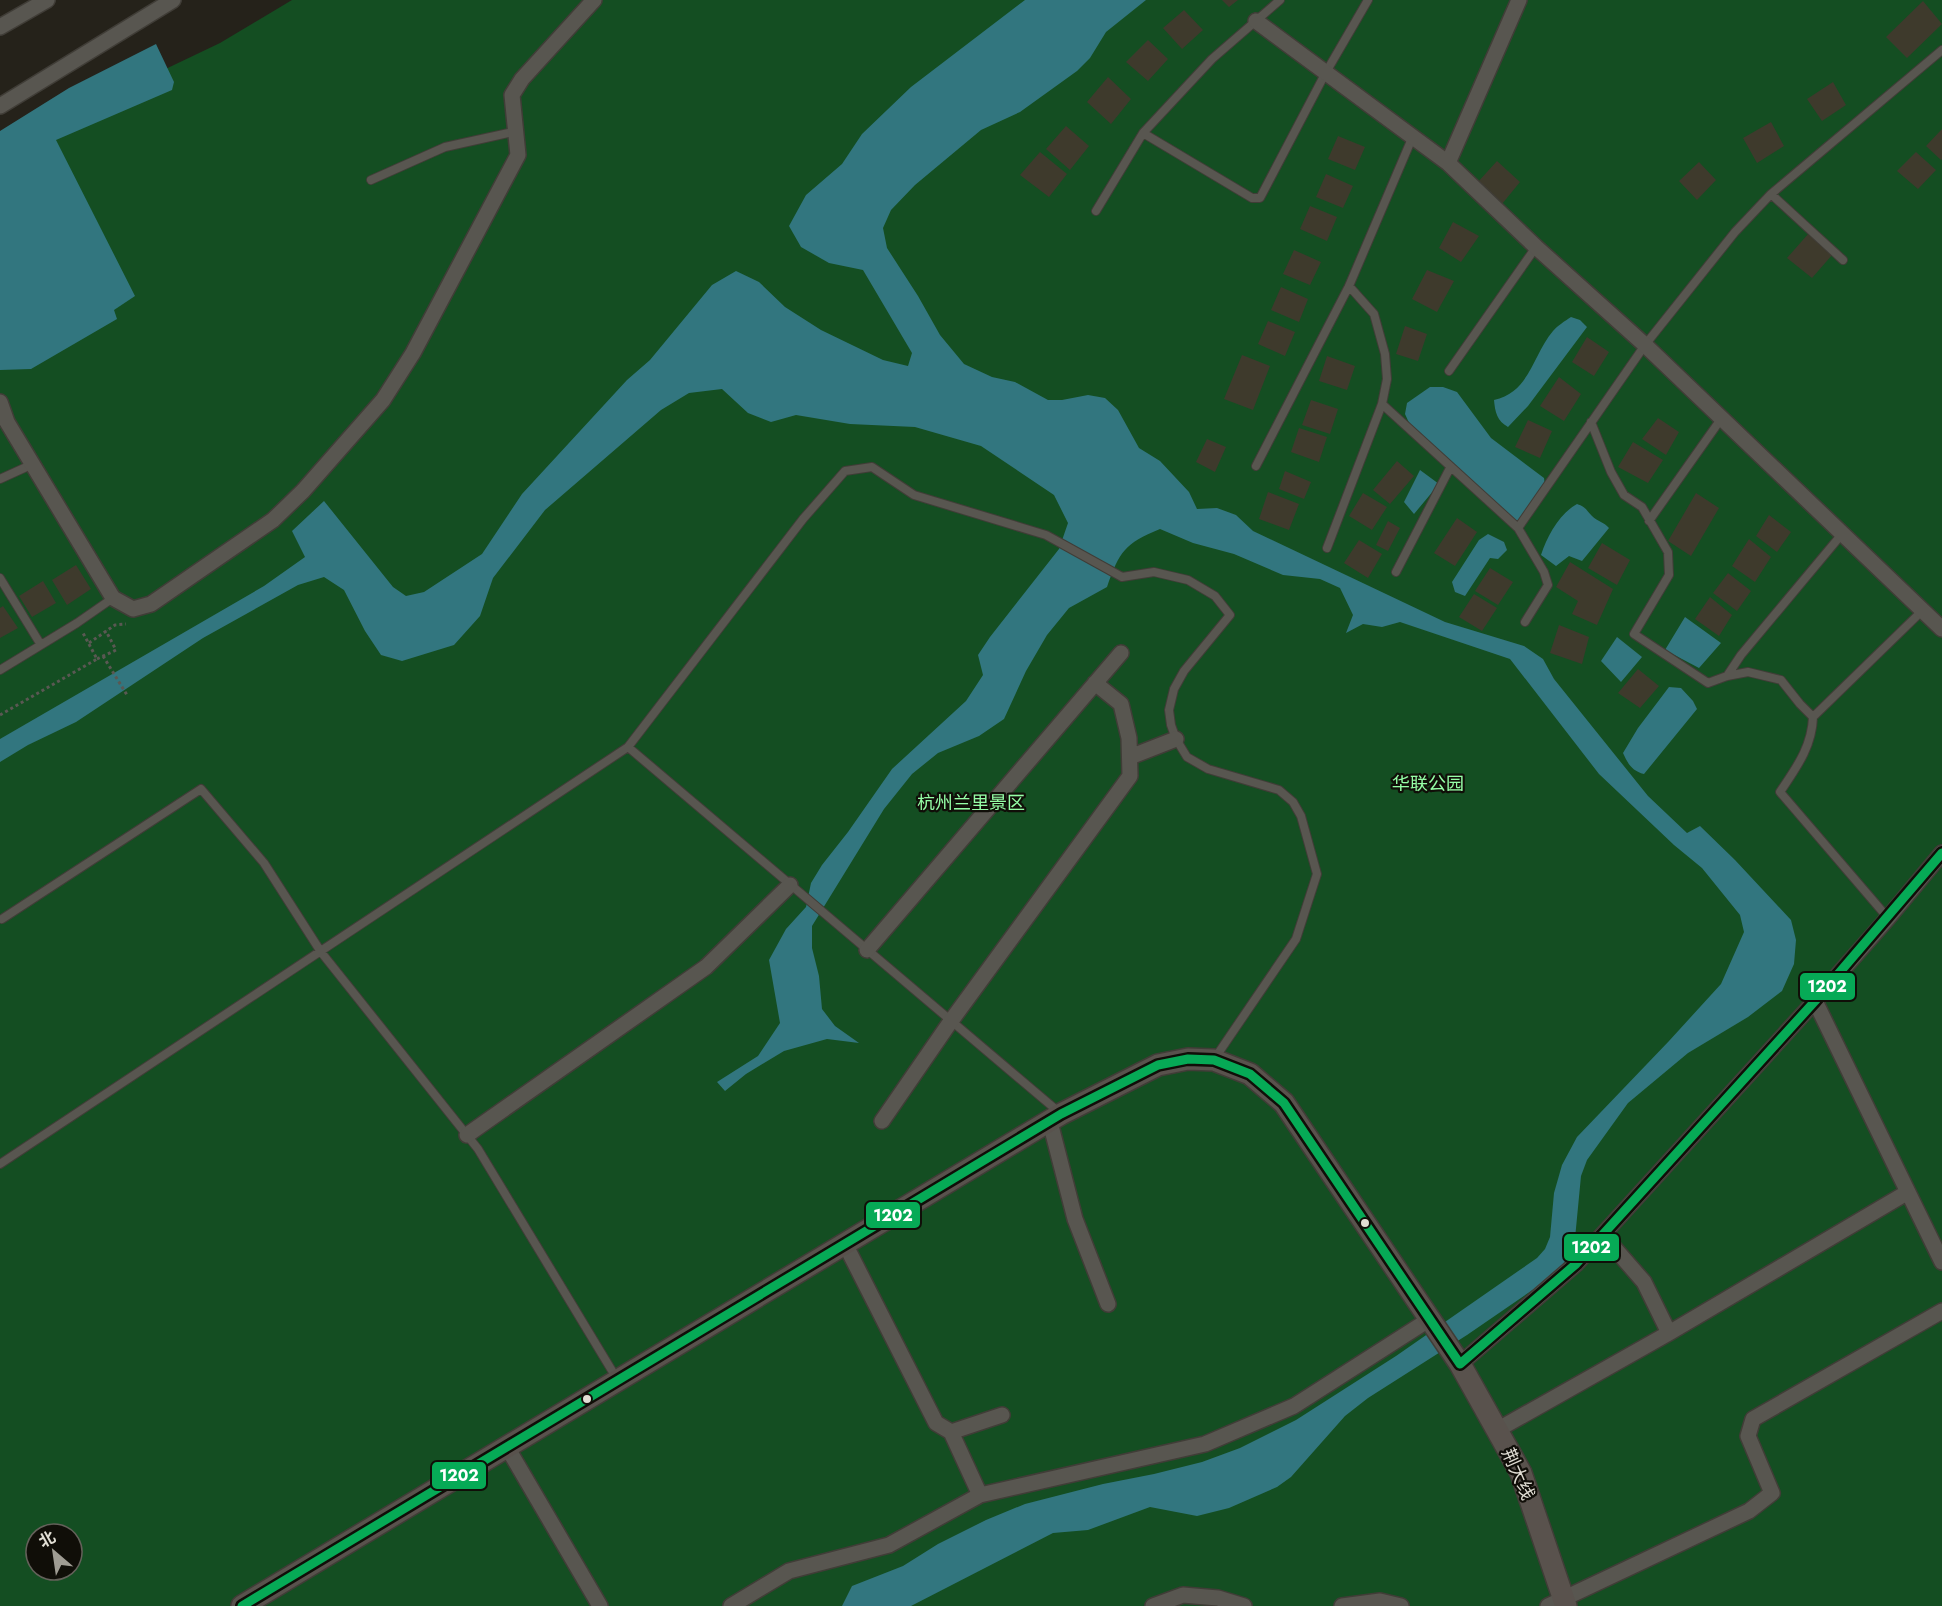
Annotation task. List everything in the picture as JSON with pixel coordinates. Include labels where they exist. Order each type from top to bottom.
[{"type":"street","points":[[0,27],[47,0]]},
{"type":"street","points":[[0,106],[173,0]]},
{"type":"street","points":[[0,402],[8,422],[113,598],[133,609],[151,604],[273,520],[303,490],[383,400],[412,353],[518,155],[512,95],[522,79],[594,0]]},
{"type":"street","points":[[1448,163],[1519,0]]},
{"type":"street","points":[[1256,21],[1324,74],[1448,163],[1536,247],[1645,345],[1942,629]]},
{"type":"street","points":[[867,950],[1121,653]]},
{"type":"street","points":[[882,1121],[951,1021],[1130,776],[1130,738],[1121,704],[1095,683]]},
{"type":"street","points":[[1130,757],[1176,739]]},
{"type":"street","points":[[1456,1358],[1576,1264],[1815,1001],[1942,853]]},
{"type":"street","points":[[467,1135],[706,967],[790,885]]},
{"type":"street","points":[[1815,1001],[1942,1262]]},
{"type":"street","points":[[242,1606],[1055,1118],[1158,1065],[1188,1059],[1214,1060]]},
{"type":"street","name":"荆大线","points":[[1214,1060],[1250,1074],[1284,1103],[1456,1358],[1521,1473],[1559,1604]]},
{"type":"street","points":[[1055,1118],[1075,1219],[1108,1304]]},
{"type":"street","points":[[1497,1430],[1669,1333],[1908,1192]]},
{"type":"street","points":[[1603,1235],[1644,1282],[1669,1333]]},
{"type":"street","points":[[845,1244],[936,1423],[951,1432],[980,1495]]},
{"type":"street","points":[[1559,1604],[1749,1511],[1772,1493],[1748,1436],[1753,1419],[1942,1311]]},
{"type":"street","points":[[731,1606],[789,1571],[889,1545],[980,1495],[1205,1444],[1294,1406],[1430,1319]]},
{"type":"street","points":[[951,1432],[1002,1415]]},
{"type":"street","points":[[507,1447],[600,1606]]},
{"type":"street","points":[[1153,1606],[1183,1595],[1218,1598],[1244,1606]]},
{"type":"street","points":[[1342,1606],[1380,1601],[1401,1606]]},
{"type":"lane","points":[[1096,211],[1143,133],[1212,59],[1280,0]]},
{"type":"lane","points":[[1143,133],[1252,198],[1260,198],[1324,74],[1368,0]]},
{"type":"lane","points":[[1518,528],[1645,345],[1735,232],[1771,194],[1942,50]]},
{"type":"lane","points":[[371,180],[445,147],[517,131]]},
{"type":"lane","points":[[1256,466],[1349,286],[1413,136]]},
{"type":"lane","points":[[1771,194],[1843,260]]},
{"type":"lane","points":[[1449,371],[1536,247]]},
{"type":"lane","points":[[1327,548],[1382,404],[1387,379],[1385,354],[1374,314],[1349,286]]},
{"type":"lane","points":[[1382,404],[1518,528],[1544,572],[1548,585],[1525,622]]},
{"type":"lane","points":[[1649,521],[1721,420]]},
{"type":"lane","points":[[1591,422],[1611,472],[1624,495],[1642,507],[1668,552],[1669,575],[1634,634],[1708,683],[1748,672],[1782,680],[1813,717],[1813,733],[1805,753],[1780,792],[1888,918]]},
{"type":"lane","points":[[0,479],[33,464]]},
{"type":"lane","points":[[0,1164],[628,747],[803,519],[845,471],[872,467],[914,495],[1046,535],[1122,578],[1154,572],[1188,580],[1215,597],[1230,615],[1173,688],[1169,710],[1171,725],[1187,757],[1208,769],[1279,790],[1293,802],[1301,816],[1317,874],[1296,939],[1214,1060]]},
{"type":"lane","points":[[1396,572],[1450,468]]},
{"type":"lane","points":[[1727,676],[1741,655],[1842,534]]},
{"type":"lane","points":[[0,578],[41,645]]},
{"type":"lane","points":[[0,670],[113,598]]},
{"type":"lane","points":[[1813,717],[1922,611]]},
{"type":"lane","points":[[628,747],[951,1021],[1055,1118]]},
{"type":"lane","points":[[2,919],[201,789],[264,863],[321,952],[478,1149],[618,1381]]},
{"type":"path","points":[[88,643],[115,625],[141,622],[141,607]]},
{"type":"path","points":[[77,623],[97,659]]},
{"type":"path","points":[[0,715],[116,650],[106,631]]},
{"type":"path","points":[[103,656],[127,695]]},
{"type":"green space","name":"杭州兰里景区","points":[[292,0],[1942,0],[1942,1606],[0,1606],[0,148],[220,43]]},
{"type":"water","points":[[1025,0],[1146,0],[1106,32],[1090,58],[1077,71],[1020,112],[981,130],[915,185],[891,210],[883,228],[887,248],[940,335],[964,364],[992,377],[1015,382],[1048,400],[1088,395],[1105,398],[1118,410],[1139,448],[1160,461],[1189,492],[1197,509],[1217,508],[1236,515],[1253,531],[1445,622],[1524,646],[1543,659],[1554,679],[1648,796],[1687,833],[1700,826],[1791,920],[1796,940],[1794,964],[1782,991],[1748,1017],[1688,1053],[1628,1103],[1587,1160],[1581,1176],[1574,1249],[1563,1264],[1534,1289],[1368,1398],[1345,1416],[1291,1477],[1277,1487],[1229,1508],[1197,1516],[1150,1507],[1088,1530],[1053,1533],[911,1606],[842,1606],[852,1586],[903,1566],[938,1544],[1025,1504],[1202,1462],[1240,1448],[1296,1420],[1396,1356],[1537,1258],[1545,1249],[1550,1237],[1554,1193],[1562,1165],[1577,1137],[1721,984],[1744,932],[1740,915],[1702,868],[1674,845],[1599,774],[1510,659],[1400,622],[1382,627],[1363,624],[1346,633],[1353,615],[1340,588],[1320,579],[1283,575],[1234,554],[1193,543],[1160,529],[1138,539],[1120,557],[1107,587],[1069,608],[1047,635],[1026,671],[1004,719],[979,736],[938,753],[912,774],[884,809],[812,926],[812,948],[819,976],[822,1009],[835,1026],[859,1043],[827,1039],[784,1051],[746,1074],[725,1091],[717,1082],[758,1056],[780,1023],[769,960],[786,929],[806,907],[811,883],[822,865],[892,769],[966,701],[983,675],[978,655],[1059,549],[1068,523],[1054,495],[981,446],[915,427],[850,424],[796,415],[771,422],[748,413],[722,389],[689,393],[661,410],[545,510],[493,578],[480,616],[454,645],[402,661],[381,655],[365,631],[344,590],[324,577],[298,585],[203,638],[76,722],[28,745],[0,762],[0,739],[264,586],[305,557],[292,531],[324,501],[393,587],[406,596],[424,592],[482,554],[522,494],[627,380],[650,360],[712,285],[736,271],[759,282],[785,307],[821,330],[883,360],[908,366],[912,353],[863,270],[829,263],[801,247],[789,226],[806,195],[842,164],[862,134],[911,87]]},
{"type":"water","points":[[156,44],[174,82],[172,90],[56,140],[135,296],[114,310],[117,319],[31,369],[0,370],[0,131],[69,88]]},
{"type":"water","points":[[1571,317],[1580,320],[1587,327],[1528,406],[1508,427],[1497,416],[1494,400],[1506,396],[1523,381],[1553,331]]},
{"type":"water","points":[[1430,387],[1443,387],[1457,392],[1491,438],[1544,478],[1545,486],[1525,518],[1516,523],[1410,425],[1405,414],[1407,403]]},
{"type":"water","points":[[1420,470],[1439,484],[1414,514],[1404,502]]},
{"type":"water","points":[[1577,504],[1609,528],[1582,561],[1569,556],[1556,566],[1541,555],[1555,526],[1565,513]]},
{"type":"water","points":[[1488,534],[1504,542],[1507,550],[1498,559],[1490,558],[1465,596],[1455,592],[1452,582],[1479,540]]},
{"type":"water","points":[[1685,617],[1721,643],[1699,668],[1665,650]]},
{"type":"water","points":[[1617,637],[1642,657],[1621,682],[1601,661]]},
{"type":"water","points":[[1669,687],[1681,688],[1697,709],[1644,774],[1631,766],[1623,753],[1638,728]]},
{"type":"building","points":[[1222,0],[1238,0],[1229,7]]},
{"type":"building","points":[[1923,1],[1942,24],[1907,58],[1886,37]]},
{"type":"building","points":[[1184,10],[1203,30],[1182,49],[1163,28]]},
{"type":"building","points":[[1148,40],[1168,59],[1148,81],[1126,62]]},
{"type":"building","points":[[1108,77],[1131,99],[1111,124],[1087,102]]},
{"type":"building","points":[[1833,82],[1846,105],[1822,121],[1807,99]]},
{"type":"building","points":[[1771,122],[1784,146],[1757,163],[1743,138]]},
{"type":"building","points":[[1066,126],[1089,146],[1070,170],[1046,149]]},
{"type":"building","points":[[1942,129],[1942,159],[1941,160],[1926,146]]},
{"type":"building","points":[[1338,136],[1365,147],[1355,170],[1328,159]]},
{"type":"building","points":[[1040,152],[1067,174],[1049,197],[1020,175]]},
{"type":"building","points":[[1916,152],[1936,170],[1918,189],[1897,171]]},
{"type":"building","points":[[1497,161],[1520,182],[1502,204],[1477,183]]},
{"type":"building","points":[[1699,162],[1716,180],[1697,200],[1679,181]]},
{"type":"building","points":[[1326,174],[1353,186],[1343,208],[1316,197]]},
{"type":"building","points":[[1310,206],[1337,217],[1327,241],[1300,229]]},
{"type":"building","points":[[1453,222],[1479,236],[1461,262],[1439,248]]},
{"type":"building","points":[[1809,233],[1833,254],[1812,278],[1787,258]]},
{"type":"building","points":[[1294,250],[1321,262],[1310,285],[1283,274]]},
{"type":"building","points":[[1427,270],[1454,281],[1437,312],[1412,299]]},
{"type":"building","points":[[1281,287],[1308,299],[1299,322],[1271,310]]},
{"type":"building","points":[[1268,321],[1295,332],[1285,356],[1258,344]]},
{"type":"building","points":[[1405,326],[1427,334],[1418,361],[1396,354]]},
{"type":"building","points":[[1587,337],[1609,352],[1594,376],[1572,362]]},
{"type":"building","points":[[1242,355],[1270,366],[1253,410],[1224,399]]},
{"type":"building","points":[[1327,356],[1355,366],[1347,390],[1319,381]]},
{"type":"building","points":[[1559,377],[1581,394],[1564,421],[1540,406]]},
{"type":"building","points":[[1311,400],[1338,409],[1330,434],[1302,425]]},
{"type":"building","points":[[1658,418],[1679,432],[1666,455],[1642,439]]},
{"type":"building","points":[[1528,420],[1552,431],[1540,458],[1515,447]]},
{"type":"building","points":[[1299,428],[1327,437],[1319,462],[1291,452]]},
{"type":"building","points":[[1207,439],[1226,447],[1215,472],[1196,462]]},
{"type":"building","points":[[1633,442],[1663,460],[1648,483],[1618,467]]},
{"type":"building","points":[[1397,461],[1414,476],[1390,504],[1373,490]]},
{"type":"building","points":[[1285,471],[1311,482],[1304,499],[1279,489]]},
{"type":"building","points":[[1268,492],[1299,504],[1289,530],[1259,519]]},
{"type":"building","points":[[1363,493],[1387,507],[1372,530],[1349,516]]},
{"type":"building","points":[[1696,493],[1719,508],[1691,556],[1668,541]]},
{"type":"building","points":[[1769,515],[1791,532],[1777,552],[1756,536]]},
{"type":"building","points":[[1457,518],[1477,532],[1455,566],[1434,553]]},
{"type":"building","points":[[1388,521],[1400,528],[1388,551],[1376,545]]},
{"type":"building","points":[[1749,539],[1771,557],[1755,582],[1732,566]]},
{"type":"building","points":[[1359,540],[1382,554],[1368,578],[1344,563]]},
{"type":"building","points":[[1602,543],[1630,560],[1617,585],[1588,568]]},
{"type":"building","points":[[1570,562],[1613,589],[1597,625],[1572,614],[1578,601],[1556,587]]},
{"type":"building","points":[[76,565],[91,589],[67,605],[52,580]]},
{"type":"building","points":[[1490,568],[1513,582],[1498,605],[1475,591]]},
{"type":"building","points":[[1728,573],[1751,591],[1737,611],[1713,593]]},
{"type":"building","points":[[43,581],[56,603],[32,617],[19,596]]},
{"type":"building","points":[[1474,594],[1497,608],[1482,631],[1459,617]]},
{"type":"building","points":[[1710,597],[1732,615],[1719,636],[1695,619]]},
{"type":"building","points":[[3,606],[18,628],[0,638],[0,608]]},
{"type":"building","points":[[1559,625],[1589,637],[1582,664],[1550,653]]},
{"type":"building","points":[[1638,669],[1659,686],[1640,708],[1618,693]]},
{"type":"transit line","name":"1202","points":[[1460,1364],[1576,1264],[1815,1001],[1942,853]]},
{"type":"transit line","name":"1202","points":[[242,1606],[1061,1114],[1158,1065],[1188,1059],[1214,1060],[1250,1074],[1284,1103],[1460,1364]]},
{"type":"park label","name":"华联公园","points":[[1428,784]]}]
